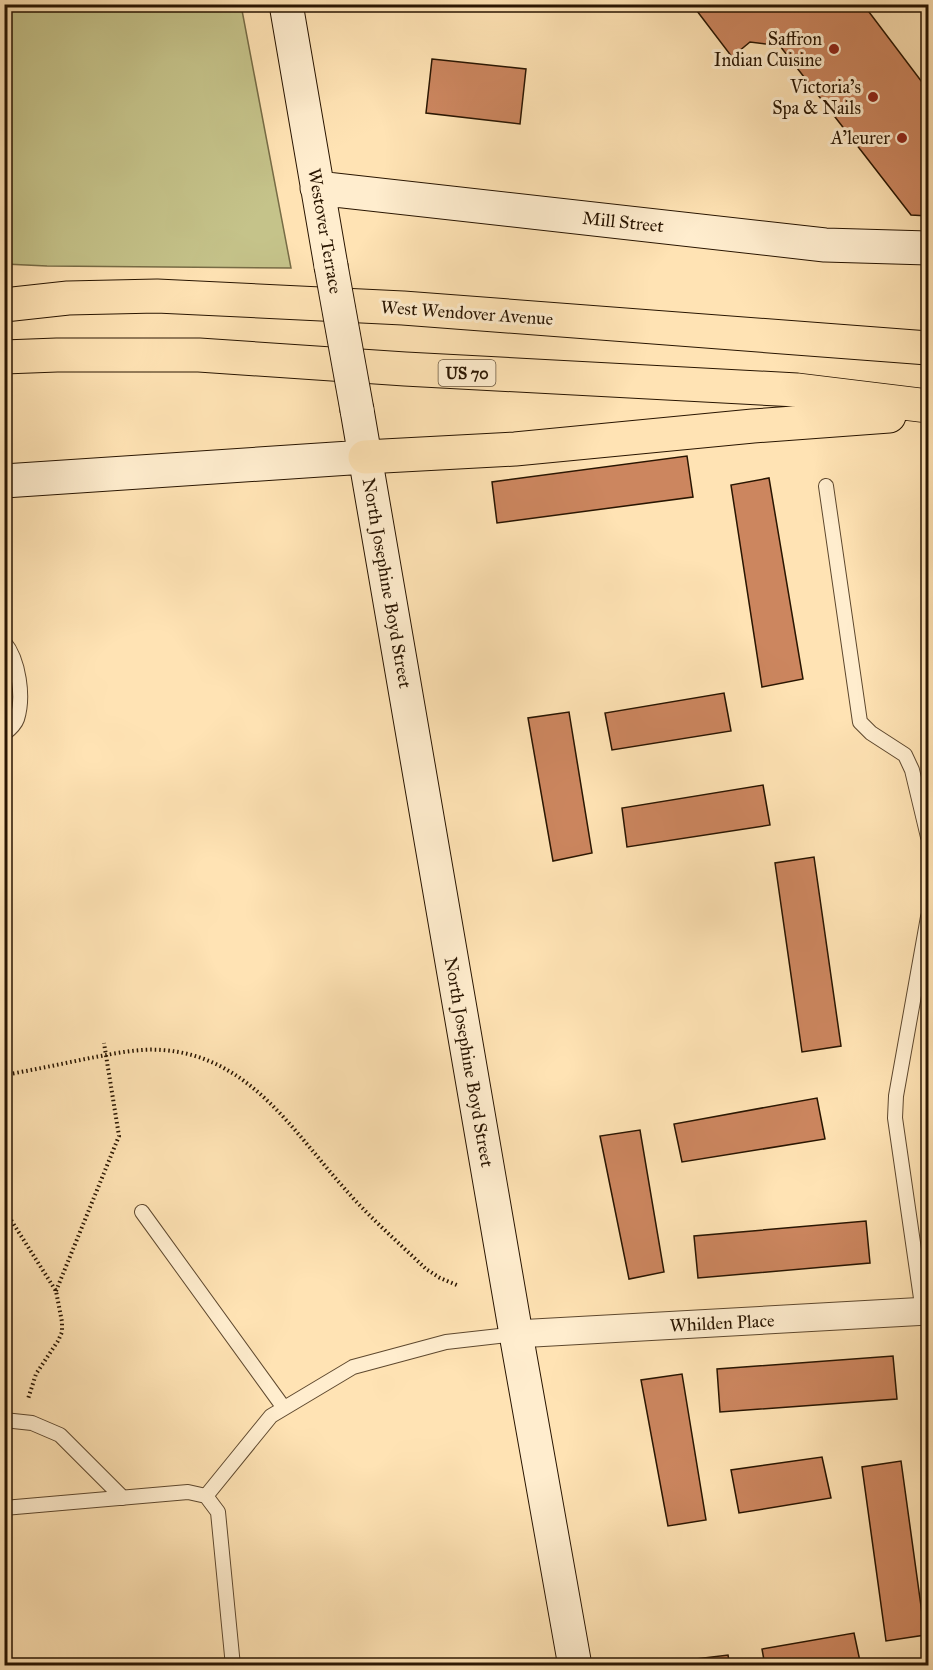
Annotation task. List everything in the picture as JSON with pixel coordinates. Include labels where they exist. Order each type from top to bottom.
[{"type":"highway","points":[[4,287],[68,298]]},
{"type":"highway","name":"West Wendover Avenue","points":[[4,305],[68,298],[157,296],[403,308],[928,348]]},
{"type":"highway","name":"US 70","points":[[4,357],[199,355],[405,369],[797,390],[928,406]]},
{"type":"highway","points":[[365,457],[515,449],[928,412]]},
{"type":"main road","name":"Westover Terrace","points":[[286,4],[365,457]]},
{"type":"main road","name":"Mill Street","points":[[317,188],[825,245],[928,248]]},
{"type":"main road","points":[[4,481],[365,457]]},
{"type":"main road","name":"North Josephine Boyd Street","points":[[365,457],[575,1665]]},
{"type":"street","name":"Whilden Place","points":[[516,1334],[926,1311]]},
{"type":"lane","points":[[826,486],[860,722],[871,733],[905,754],[912,770],[928,837]]},
{"type":"lane","points":[[4,642],[11,650],[21,692],[16,722],[4,734]]},
{"type":"lane","points":[[926,1311],[895,1118],[896,1096],[928,917]]},
{"type":"lane","points":[[142,1212],[284,1408]]},
{"type":"lane","points":[[206,1496],[271,1416],[353,1367],[446,1342],[516,1334]]},
{"type":"lane","points":[[4,1420],[32,1423],[60,1435],[123,1498]]},
{"type":"lane","points":[[4,1508],[188,1492],[206,1496],[218,1512],[233,1665]]},
{"type":"path","points":[[56,1291],[119,1136],[104,1043]]},
{"type":"path","points":[[4,1075],[129,1051],[161,1050],[191,1054],[220,1064],[257,1091],[303,1138],[345,1190],[426,1269],[459,1286]]},
{"type":"path","points":[[4,1209],[56,1291],[62,1322],[62,1332],[36,1374],[28,1399]]},
{"type":"shaded area","points":[[4,5],[241,5],[291,268],[5,264]]},
{"type":"building","points":[[697,4],[863,4],[928,90],[928,216],[911,215],[780,46],[750,42],[732,57],[694,7]]},
{"type":"building","points":[[432,59],[526,69],[520,124],[426,113]]},
{"type":"building","points":[[687,456],[693,497],[497,523],[492,482]]},
{"type":"building","points":[[769,478],[803,679],[762,687],[731,485]]},
{"type":"building","points":[[724,693],[731,731],[612,750],[605,713]]},
{"type":"building","points":[[569,712],[592,853],[553,861],[528,718]]},
{"type":"building","points":[[763,785],[770,825],[627,847],[622,808]]},
{"type":"building","points":[[814,857],[841,1046],[802,1052],[775,863]]},
{"type":"building","points":[[817,1098],[825,1139],[682,1162],[674,1124]]},
{"type":"building","points":[[640,1130],[664,1272],[629,1279],[600,1136]]},
{"type":"building","points":[[866,1221],[870,1263],[698,1278],[694,1236]]},
{"type":"building","points":[[893,1356],[897,1399],[720,1412],[717,1369]]},
{"type":"building","points":[[682,1374],[706,1520],[668,1526],[641,1380]]},
{"type":"building","points":[[822,1457],[831,1498],[739,1513],[731,1470]]},
{"type":"building","points":[[901,1461],[925,1635],[886,1641],[862,1467]]},
{"type":"building","points":[[854,1633],[861,1666],[765,1666],[762,1649]]},
{"type":"building","points":[[728,1655],[730,1666],[689,1666],[688,1660]]},
{"type":"place","name":"Saffron Indian Cuisine","points":[[834,49]]},
{"type":"place","name":"Victoria's Spa & Nails","points":[[873,97]]},
{"type":"place","name":"A'leurer","points":[[902,138]]}]
